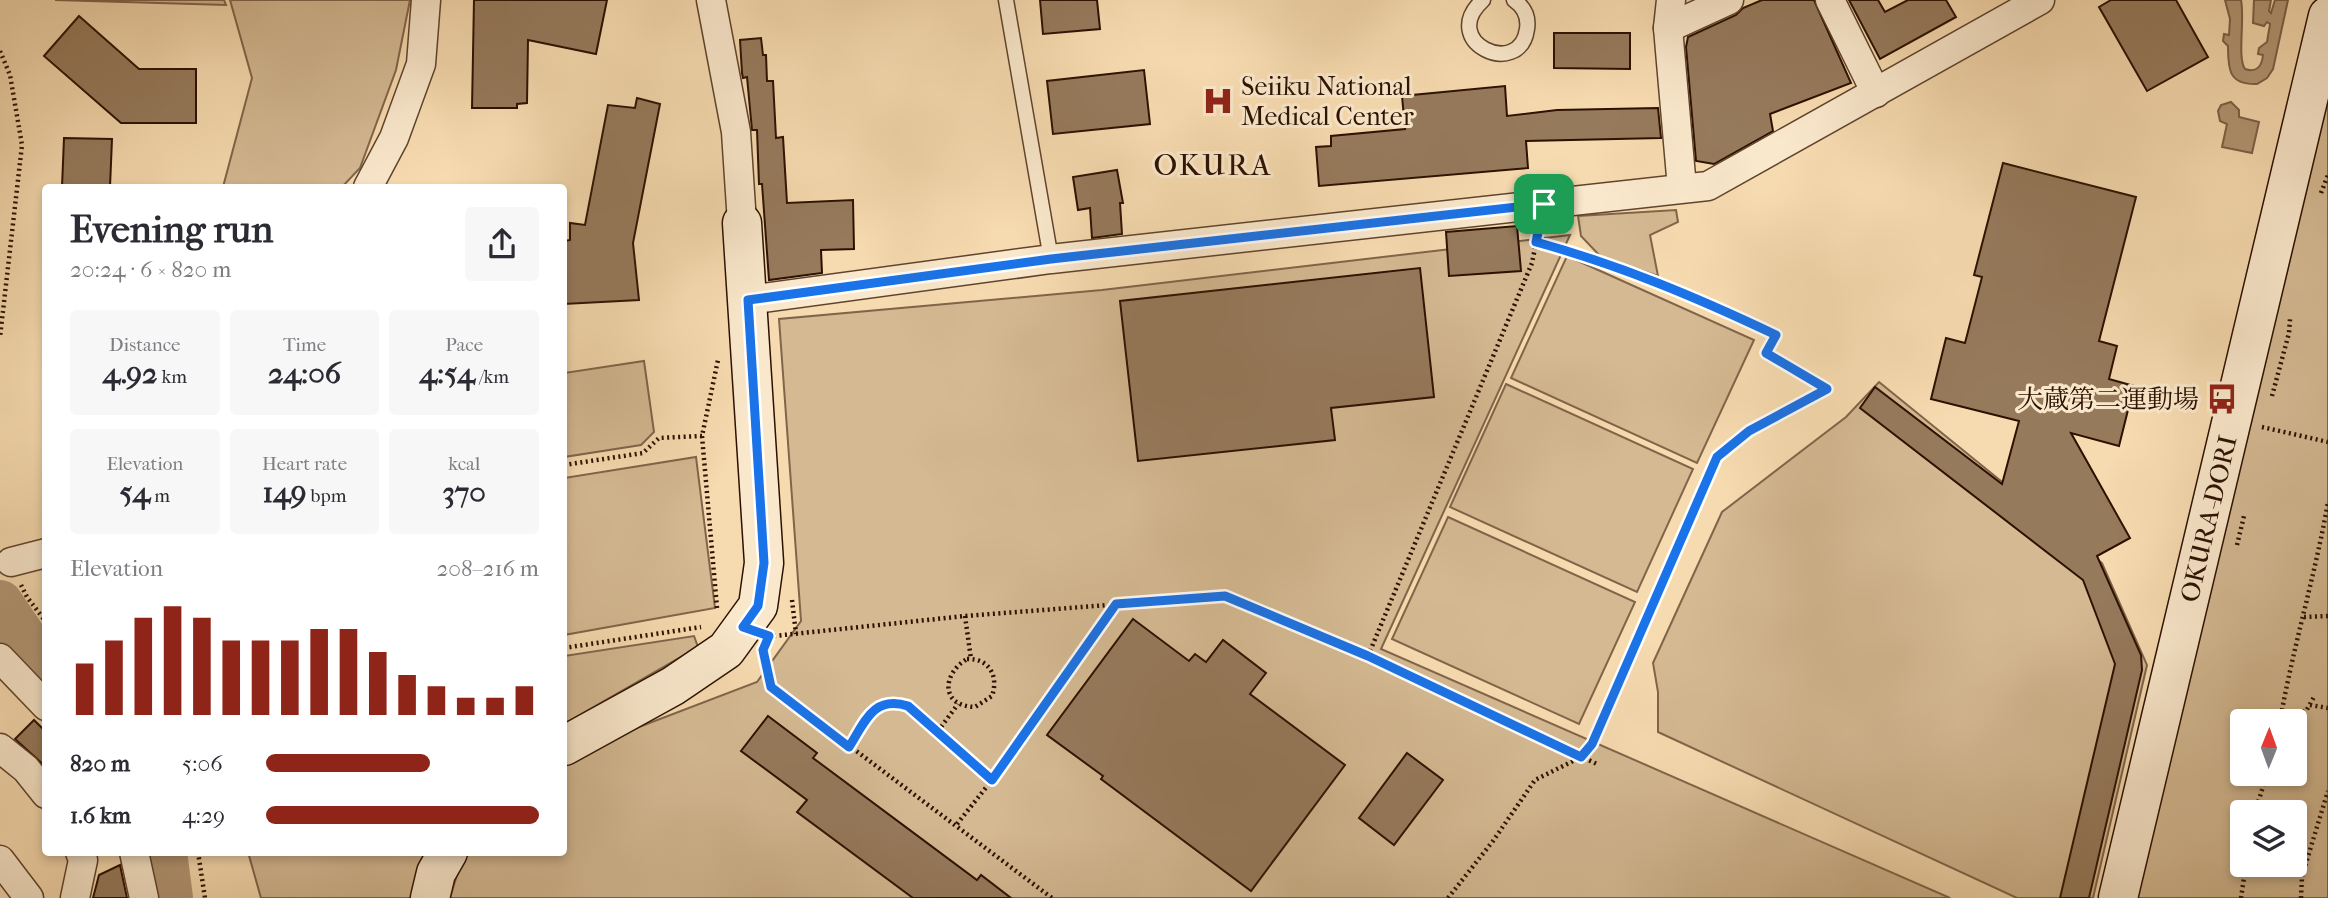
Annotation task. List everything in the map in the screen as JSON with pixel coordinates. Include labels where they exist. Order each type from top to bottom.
[{"type":"street","points":[[370,184],[394,138],[421,64],[426,0]]},
{"type":"street","points":[[567,744],[673,686],[726,650],[734,625],[758,606],[764,563],[736,132],[711,0]]},
{"type":"street","points":[[1671,0],[1668,28],[1682,188]]},
{"type":"street","points":[[1668,28],[1729,0]]},
{"type":"street","points":[[1830,0],[1875,93]]},
{"type":"street","points":[[748,300],[1051,259],[1707,186],[2040,0]]},
{"type":"street","name":"OKURA-DORI","points":[[2118,898],[2328,16]]},
{"type":"street","points":[[6,564],[42,554]]},
{"type":"street","points":[[0,659],[42,702]]},
{"type":"street","points":[[0,748],[26,769],[42,788]]},
{"type":"street","points":[[75,898],[82,856]]},
{"type":"street","points":[[135,856],[144,898]]},
{"type":"street","points":[[430,898],[436,873],[446,856]]},
{"type":"street","points":[[0,860],[29,898]]},
{"type":"lane","points":[[1006,0],[1051,259]]},
{"type":"lane","points":[[1483,0],[1475,7],[1470,17],[1472,36],[1484,50],[1503,54],[1513,50],[1527,33],[1525,12],[1514,0]]},
{"type":"path","points":[[0,51],[10,75],[22,145],[0,337]]},
{"type":"path","points":[[1368,656],[1532,263],[1544,204]]},
{"type":"path","points":[[1448,898],[1493,841],[1535,779],[1581,757],[1592,744],[1717,457],[1749,431],[1827,389],[1766,353],[1776,335],[1690,294],[1588,256],[1536,242]]},
{"type":"path","points":[[2262,427],[2328,442]]},
{"type":"path","points":[[567,465],[643,453],[659,438],[702,436],[734,625],[763,650],[771,687],[957,824],[1052,898]]},
{"type":"path","points":[[2283,709],[2328,502]]},
{"type":"path","points":[[567,648],[734,625],[965,616],[1225,596],[1368,656],[1599,765]]},
{"type":"path","points":[[957,824],[992,780],[1116,604]]},
{"type":"path","points":[[965,616],[971,659]]},
{"type":"path","points":[[2304,617],[2328,616]]},
{"type":"path","points":[[971,659],[984,662],[995,679],[992,696],[975,706],[958,704],[952,699],[948,681],[952,671],[959,664],[971,659]]},
{"type":"path","points":[[2307,710],[2314,697]]},
{"type":"path","points":[[849,747],[870,713],[878,706],[897,702],[908,706],[992,780]]},
{"type":"path","points":[[938,731],[958,704]]},
{"type":"path","points":[[2310,705],[2328,708]]},
{"type":"path","points":[[2301,898],[2302,876],[2328,790]]},
{"type":"path","points":[[199,856],[205,898]]},
{"type":"path","points":[[2241,898],[2244,877]]},
{"type":"shaded area","points":[[55,0],[224,0],[226,5]]},
{"type":"shaded area","points":[[230,0],[410,0],[396,70],[360,168],[345,184],[224,184],[252,78]]},
{"type":"shaded area","points":[[2225,0],[2241,0],[2243,64],[2245,69],[2253,70],[2258,68],[2261,62],[2263,55],[2258,54],[2259,48],[2267,42],[2270,24],[2267,22],[2264,26],[2253,23],[2254,0],[2271,0],[2271,13],[2275,0],[2288,0],[2273,69],[2267,78],[2257,84],[2241,82],[2230,69],[2228,46],[2223,41],[2224,34],[2229,35],[2230,19]]},
{"type":"shaded area","points":[[2328,52],[2328,898],[2130,898]]},
{"type":"shaded area","points":[[2231,102],[2239,110],[2239,117],[2259,122],[2252,153],[2222,147],[2227,124],[2220,121],[2218,111],[2221,105]]},
{"type":"shaded area","points":[[1676,210],[1678,222],[1650,235],[1658,276],[1601,257],[1581,236],[1578,216]]},
{"type":"shaded area","points":[[1570,235],[1381,649],[1950,898],[450,898],[463,856],[567,856],[567,761],[605,740],[757,682],[801,621],[779,319],[1102,290]]},
{"type":"shaded area","points":[[1567,256],[1754,340],[1697,463],[1511,378]]},
{"type":"shaded area","points":[[644,361],[654,432],[641,445],[567,457],[567,373]]},
{"type":"shaded area","points":[[1879,382],[2102,563],[2147,665],[2093,898],[2017,898],[1658,732],[1658,692],[1653,663],[1722,512],[1846,417]]},
{"type":"shaded area","points":[[1506,384],[1693,469],[1637,592],[1450,507]]},
{"type":"shaded area","points":[[696,457],[715,608],[567,634],[567,478]]},
{"type":"shaded area","points":[[1448,517],[1635,602],[1579,724],[1392,639]]},
{"type":"shaded area","points":[[694,636],[698,647],[567,722],[567,656]]},
{"type":"shaded area","points":[[249,856],[438,856],[434,898],[261,898]]},
{"type":"building","points":[[474,0],[607,0],[596,54],[528,40],[527,103],[517,104],[517,108],[472,108]]},
{"type":"building","points":[[1040,0],[1097,0],[1100,29],[1043,34]]},
{"type":"building","points":[[1762,0],[1814,0],[1851,83],[1770,114],[1773,131],[1714,164],[1696,161],[1686,47],[1688,37]]},
{"type":"building","points":[[1849,0],[1878,0],[1885,12],[1908,0],[1946,0],[1956,17],[1880,59]]},
{"type":"building","points":[[2111,0],[2176,0],[2208,57],[2147,91],[2099,7]]},
{"type":"building","points":[[79,16],[139,69],[196,69],[196,123],[121,123],[44,56]]},
{"type":"building","points":[[1554,33],[1630,33],[1630,69],[1554,68]]},
{"type":"building","points":[[761,38],[763,55],[766,55],[767,81],[773,81],[776,138],[783,137],[787,203],[853,200],[854,249],[821,250],[822,273],[769,280],[762,184],[759,184],[757,130],[752,130],[747,77],[743,78],[742,73],[740,40]]},
{"type":"building","points":[[1144,70],[1150,124],[1053,134],[1047,81]]},
{"type":"building","points":[[1505,86],[1507,116],[1557,110],[1658,108],[1661,138],[1526,141],[1528,168],[1319,186],[1316,147],[1331,146],[1331,136],[1405,129],[1402,96]]},
{"type":"building","points":[[637,98],[660,104],[633,243],[639,300],[567,304],[567,240],[570,240],[570,223],[585,225],[608,105],[635,108]]},
{"type":"building","points":[[64,138],[112,139],[110,184],[62,184]]},
{"type":"building","points":[[2003,163],[2136,197],[2099,341],[2117,346],[2109,379],[2134,386],[2119,446],[2071,433],[2130,538],[2097,556],[2141,655],[2142,670],[2089,898],[2060,898],[2115,664],[2083,580],[1860,408],[1875,387],[2002,484],[2019,421],[1931,399],[1946,338],[1965,343],[1982,277],[1974,275]]},
{"type":"building","points":[[1117,170],[1123,203],[1120,203],[1122,234],[1092,238],[1090,208],[1078,210],[1073,177]]},
{"type":"building","points":[[1517,226],[1521,271],[1449,276],[1446,232]]},
{"type":"building","points":[[1420,268],[1434,397],[1331,408],[1335,440],[1138,461],[1120,301]]},
{"type":"building","points":[[1133,619],[1189,661],[1195,654],[1206,662],[1223,640],[1266,673],[1250,694],[1345,765],[1251,891],[1101,779],[1103,776],[1047,735]]},
{"type":"building","points":[[768,716],[817,753],[813,758],[977,880],[981,875],[1011,898],[913,898],[797,812],[807,800],[741,751]]},
{"type":"building","points":[[34,720],[42,728],[42,763],[15,739]]},
{"type":"building","points":[[1407,753],[1443,780],[1394,845],[1359,818]]},
{"type":"building","points":[[120,865],[127,898],[93,898],[99,875]]},
{"type":"waterway","points":[[0,603],[42,663]]},
{"type":"waterway","points":[[165,856],[170,898]]},
{"type":"place","name":"Seiiku National Medical Center","points":[[1218,101]]},
{"type":"place","name":"大蔵第二運動場","points":[[2222,399]]},
{"type":"district","name":"OKURA","points":[[1213,165]]},
{"type":"route","points":[[1544,204],[1536,242],[1588,256],[1690,294],[1776,335],[1766,353],[1827,389],[1749,431],[1717,457],[1592,744],[1581,757],[1368,656],[1225,596],[1116,604],[992,780],[908,706],[897,702],[878,706],[870,713],[849,747],[771,687],[763,650],[769,636],[743,627],[758,606],[764,563],[748,300],[1051,259],[1544,204]]}]
